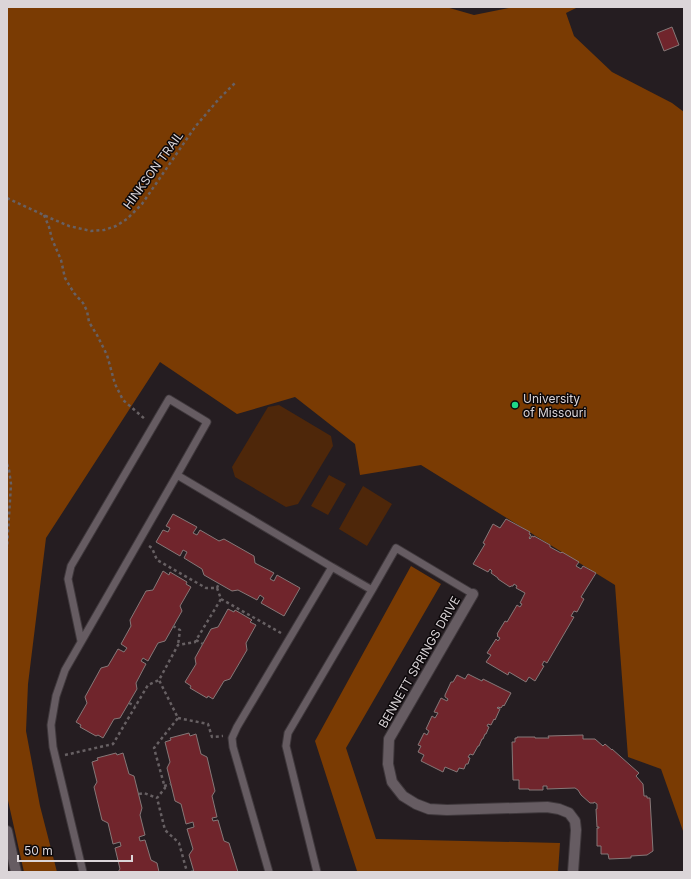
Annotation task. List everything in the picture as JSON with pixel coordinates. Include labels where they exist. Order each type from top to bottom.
[{"type":"street","name":"BENNETT SPRINGS DRIVE","points":[[473,594],[389,739],[388,764],[392,782],[403,796],[416,804],[429,809],[447,810],[547,807],[559,809],[569,813],[575,821],[576,830],[574,872]]},
{"type":"street","points":[[7,831],[16,872]]},
{"type":"lane","points":[[82,641],[68,579],[71,566],[169,399],[207,422],[139,540],[82,641],[65,670],[56,696],[51,725],[53,747],[83,872]]},
{"type":"lane","points":[[177,475],[372,590]]},
{"type":"lane","points":[[317,872],[286,746],[288,733],[396,548],[473,594]]},
{"type":"lane","points":[[269,872],[233,747],[232,738],[289,638],[332,567]]},
{"type":"path","name":"HINKSON TRAIL","points":[[7,198],[69,226],[91,231],[104,230],[116,226],[127,219],[142,204],[195,127],[236,82]]},
{"type":"path","points":[[44,215],[61,260],[65,278],[74,293],[83,303],[89,322],[107,355],[115,384],[124,400],[153,426]]},
{"type":"path","points":[[7,464],[11,484],[7,548]]},
{"type":"path","points":[[139,540],[152,548],[157,560],[206,588],[217,588]]},
{"type":"path","points":[[219,583],[217,588],[221,599],[289,638]]},
{"type":"path","points":[[178,645],[195,642],[221,599]]},
{"type":"path","points":[[56,758],[113,744],[148,685],[159,680],[178,645],[180,630],[173,626]]},
{"type":"path","points":[[196,640],[203,644]]},
{"type":"path","points":[[159,680],[178,718]]},
{"type":"path","points":[[129,702],[135,706]]},
{"type":"path","points":[[178,718],[208,724],[212,737],[233,736]]},
{"type":"path","points":[[178,718],[154,748],[164,786],[157,798],[165,830],[179,843],[187,872]]},
{"type":"path","points":[[164,786],[171,784]]},
{"type":"path","points":[[139,794],[144,793],[157,798]]},
{"type":"shaded area","name":"University of Missouri","points":[[7,7],[446,7],[474,15],[514,7],[578,7],[566,13],[574,36],[612,72],[672,103],[684,112],[683,831],[661,769],[628,757],[615,585],[421,465],[360,475],[355,444],[295,397],[237,414],[160,362],[46,538],[28,684],[26,731],[40,806],[57,872],[24,872],[7,796]]},
{"type":"shaded area","points":[[279,405],[331,436],[333,446],[298,504],[286,507],[235,477],[232,467],[268,407]]},
{"type":"shaded area","points":[[329,475],[346,484],[328,515],[311,506]]},
{"type":"shaded area","points":[[363,486],[392,504],[367,546],[339,529]]},
{"type":"shaded area","points":[[411,566],[441,584],[346,748],[376,839],[560,843],[558,872],[357,871],[315,741]]},
{"type":"building","points":[[672,27],[679,45],[664,51],[657,33]]},
{"type":"building","points":[[173,514],[197,527],[193,533],[197,535],[200,530],[219,541],[224,539],[254,556],[255,563],[274,573],[270,579],[274,581],[277,575],[300,588],[284,616],[261,603],[264,598],[260,595],[257,600],[238,590],[232,591],[204,575],[202,569],[184,558],[187,552],[183,550],[180,556],[156,542],[163,530],[168,532],[170,528],[166,526]]},
{"type":"building","points":[[506,519],[530,532],[530,539],[534,536],[550,545],[550,547],[579,562],[576,566],[581,569],[583,566],[596,573],[581,597],[584,599],[577,612],[574,611],[571,616],[574,617],[547,663],[544,661],[542,665],[544,666],[535,681],[529,677],[526,682],[509,672],[508,675],[486,662],[491,655],[487,653],[496,639],[498,641],[500,638],[497,634],[505,621],[507,622],[517,605],[520,607],[522,604],[520,603],[525,593],[516,588],[517,586],[514,584],[510,587],[498,579],[491,573],[492,571],[490,569],[488,572],[473,564],[485,544],[483,543],[493,524],[500,528]]},
{"type":"building","points":[[163,571],[169,575],[170,572],[187,582],[186,584],[191,587],[180,606],[182,611],[165,641],[158,643],[148,661],[143,658],[141,661],[146,664],[136,683],[137,689],[120,718],[114,719],[103,738],[98,735],[96,736],[80,727],[81,725],[76,722],[87,703],[85,697],[101,668],[108,666],[118,649],[124,652],[127,648],[121,644],[131,626],[130,620],[146,591],[153,590]]},
{"type":"building","points":[[228,609],[234,612],[235,610],[252,620],[250,622],[256,625],[246,643],[247,650],[230,679],[224,681],[213,699],[208,696],[207,698],[190,688],[191,686],[185,682],[196,664],[195,658],[211,629],[218,627]]},
{"type":"building","points":[[468,674],[482,681],[483,679],[511,693],[504,706],[503,705],[501,708],[497,708],[500,709],[495,720],[494,719],[491,725],[488,724],[487,726],[489,727],[486,734],[473,755],[470,754],[468,757],[470,758],[468,764],[466,764],[464,769],[459,768],[457,772],[445,767],[443,772],[421,761],[424,755],[418,752],[421,746],[418,745],[424,733],[427,735],[429,731],[426,729],[432,716],[435,718],[438,713],[434,712],[441,698],[447,701],[448,699],[445,695],[451,682],[453,682],[457,675],[465,679]]},
{"type":"building","points":[[189,733],[190,736],[196,734],[201,754],[207,757],[215,791],[212,796],[217,817],[212,818],[213,821],[218,820],[224,841],[229,843],[238,872],[194,872],[189,855],[193,849],[187,829],[194,827],[193,822],[186,824],[181,804],[175,801],[167,768],[170,762],[165,742],[171,740],[170,738]]},
{"type":"building","points":[[583,735],[583,739],[595,739],[603,746],[605,744],[639,773],[636,776],[643,784],[644,796],[650,798],[653,851],[647,855],[631,856],[631,858],[609,859],[608,854],[601,854],[601,846],[597,846],[597,828],[599,827],[597,827],[597,804],[594,802],[590,803],[575,788],[547,789],[547,786],[543,786],[543,790],[519,789],[519,780],[513,780],[512,742],[515,742],[515,738],[549,738],[548,736]]},
{"type":"building","points":[[116,753],[117,755],[123,753],[129,774],[134,776],[142,808],[140,815],[145,835],[139,837],[140,841],[145,840],[151,860],[157,863],[159,872],[118,872],[120,869],[115,848],[121,846],[120,842],[113,844],[108,823],[102,820],[94,787],[97,782],[92,762],[98,760],[97,758]]},
{"type":"place","name":"University of Missouri","points":[[515,405]]}]
